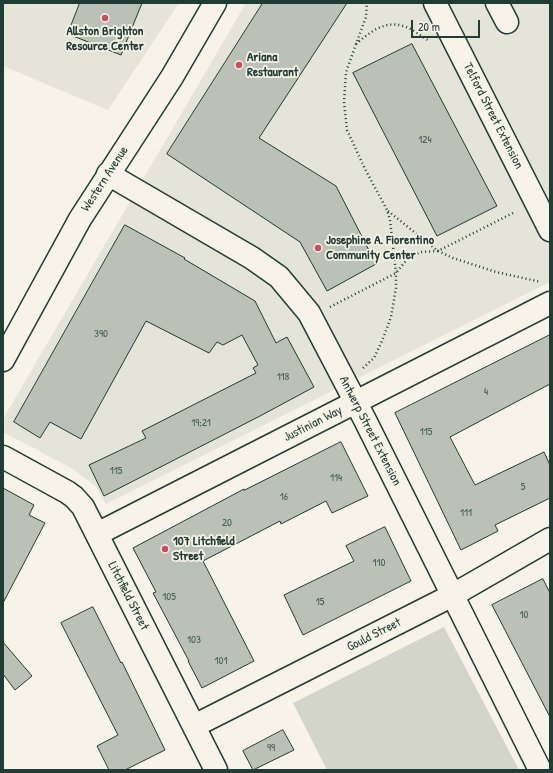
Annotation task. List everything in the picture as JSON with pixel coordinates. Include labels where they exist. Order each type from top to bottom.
[{"type":"street","name":"Western Avenue","points":[[3,360],[80,219],[172,77],[215,3]]},
{"type":"street","name":"Telford Street Extension","points":[[435,3],[550,230]]},
{"type":"street","name":"Antwerp Street Extension","points":[[108,174],[252,258],[279,277],[309,313],[454,595],[540,770]]},
{"type":"street","name":"Justinian Way","points":[[97,534],[356,402],[548,294]]},
{"type":"street","name":"Litchfield Street","points":[[3,457],[74,497],[83,507],[216,770]]},
{"type":"street","name":"Gould Street","points":[[194,726],[454,595],[550,539]]},
{"type":"path","points":[[359,371],[374,358],[382,341],[391,317],[396,288],[396,272],[390,220],[387,210],[365,169],[347,130],[344,102],[346,72],[366,17],[367,3]]},
{"type":"path","points":[[356,44],[371,31],[390,24],[404,26],[428,40]]},
{"type":"path","points":[[387,210],[438,251],[453,258],[496,272],[528,278],[548,294]]},
{"type":"path","points":[[326,309],[396,272],[409,257],[421,252],[438,251],[515,212]]},
{"type":"shaded area","points":[[3,3],[179,3],[108,110],[3,66]]},
{"type":"shaded area","points":[[246,3],[550,3],[550,282],[106,504],[95,486],[73,469],[3,432],[3,419]]},
{"type":"shaded area","points":[[444,627],[519,770],[327,770],[293,703]]},
{"type":"building","name":"Allston Brighton Resource Center","points":[[80,3],[142,3],[121,55],[68,34]]},
{"type":"building","points":[[263,3],[347,3],[259,138],[336,186],[376,264],[327,291],[300,242],[167,154]]},
{"type":"building","points":[[412,44],[497,206],[437,236],[353,73]]},
{"type":"building","points":[[125,225],[185,258],[184,259],[255,301],[276,343],[287,337],[314,387],[104,496],[89,465],[146,438],[142,431],[256,373],[253,368],[258,365],[242,335],[223,345],[217,342],[209,353],[146,321],[81,439],[50,422],[40,438],[14,422]]},
{"type":"building","points":[[550,335],[550,384],[450,437],[475,485],[544,452],[550,465],[550,498],[495,525],[498,531],[461,550],[395,413]]},
{"type":"building","points":[[341,442],[368,496],[332,513],[326,501],[281,524],[280,521],[203,561],[254,661],[202,688],[153,593],[156,592],[133,548],[244,489]]},
{"type":"building","points":[[3,488],[34,505],[29,515],[45,523],[3,603]]},
{"type":"building","points":[[385,527],[411,581],[303,635],[284,595],[354,561],[346,546]]},
{"type":"building","points":[[543,579],[550,593],[550,717],[492,605]]},
{"type":"building","points":[[93,607],[165,750],[125,770],[109,770],[97,746],[118,735],[61,623]]},
{"type":"building","points":[[3,642],[32,676],[15,690],[3,674]]},
{"type":"building","points":[[283,730],[294,750],[253,770],[243,751]]},
{"type":"place","name":"Allston Brighton Resource Center","points":[[105,18]]},
{"type":"place","name":"Ariana Restaurant","points":[[239,65]]},
{"type":"place","name":"Josephine A. Fiorentino Community Center","points":[[318,248]]},
{"type":"place","name":"107 Litchfield Street","points":[[165,549]]}]
